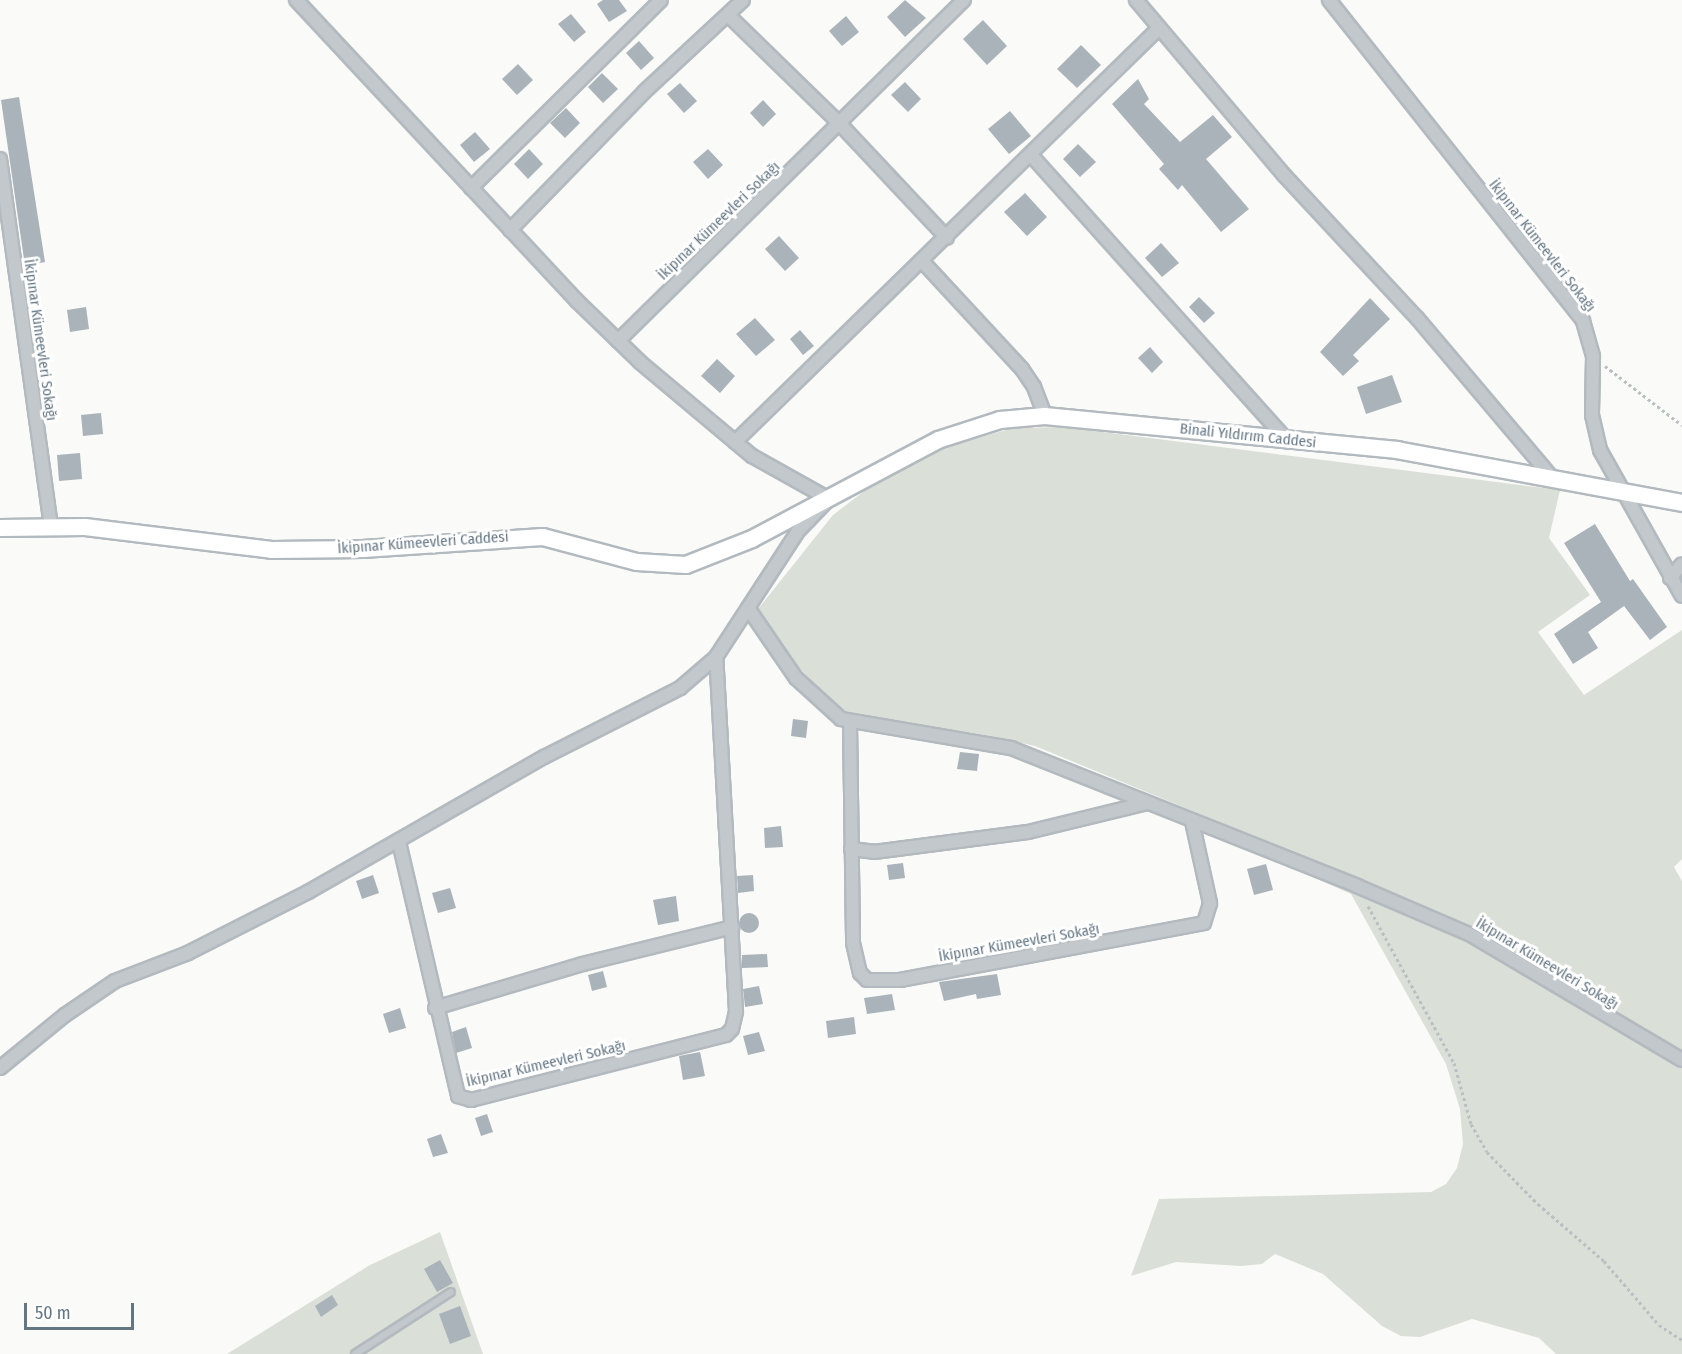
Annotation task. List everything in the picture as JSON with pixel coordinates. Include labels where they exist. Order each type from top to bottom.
[{"type":"street","points":[[0,1068],[65,1015],[115,981],[206,944],[399,842],[544,757],[680,688],[716,657],[798,531],[829,499],[752,456],[618,341],[510,230],[296,0]]},
{"type":"street","points":[[471,188],[661,0]]},
{"type":"street","points":[[510,230],[645,92],[743,0]]},
{"type":"street","name":"İkipınar Kümeevleri Sokağı","points":[[618,341],[964,0]]},
{"type":"street","points":[[1136,0],[1158,29],[1284,175],[1417,318],[1553,479]]},
{"type":"street","name":"İkipınar Kümeevleri Sokağı","points":[[1329,0],[1569,300],[1590,336],[1593,357],[1592,415],[1600,450],[1682,596]]},
{"type":"street","points":[[728,15],[840,124],[947,238]]},
{"type":"street","points":[[735,442],[947,238],[1158,29]]},
{"type":"street","points":[[1031,155],[1288,441]]},
{"type":"street","name":"İkipınar Kümeevleri Sokağı","points":[[0,159],[51,526]]},
{"type":"street","points":[[922,261],[1022,369],[1034,387],[1045,416]]},
{"type":"street","name":"Binali Yıldırım Caddesi","points":[[829,499],[938,440],[1000,420],[1045,416],[1397,450],[1682,503]]},
{"type":"street","name":"İkipınar Kümeevleri Caddesi","points":[[0,528],[51,526],[272,550],[363,549],[492,537],[543,537],[668,567],[711,557],[829,499]]},
{"type":"street","points":[[1670,578],[1682,564]]},
{"type":"street","name":"İkipınar Kümeevleri Sokağı","points":[[748,608],[811,695],[849,723],[1011,748],[1357,886],[1469,934],[1682,1060]]},
{"type":"street","name":"İkipınar Kümeevleri Sokağı","points":[[399,842],[455,1088],[464,1099],[726,1035],[736,1021],[716,657]]},
{"type":"street","name":"İkipınar Kümeevleri Sokağı","points":[[849,723],[853,943],[860,973],[876,982],[1204,923],[1210,903],[1192,821]]},
{"type":"street","points":[[851,849],[874,852],[1028,832],[1148,803]]},
{"type":"street","points":[[435,1008],[583,964],[732,927]]},
{"type":"lane","points":[[355,1354],[451,1292]]},
{"type":"path","points":[[1593,357],[1682,425]]},
{"type":"path","points":[[1357,886],[1442,1037],[1454,1063],[1471,1124],[1487,1152],[1538,1204],[1604,1261],[1659,1325],[1682,1340]]},
{"type":"shaded area","points":[[1063,427],[1560,490],[1549,538],[1590,595],[1538,632],[1584,695],[1682,630],[1682,859],[1674,867],[1682,881],[1682,1354],[1556,1354],[1539,1338],[1472,1319],[1420,1337],[1401,1336],[1382,1326],[1323,1274],[1275,1254],[1262,1264],[1241,1266],[1176,1262],[1131,1276],[1159,1199],[1431,1192],[1446,1184],[1457,1168],[1463,1144],[1460,1109],[1446,1064],[1351,894],[1272,859],[1268,842],[1035,746],[980,734],[851,715],[828,699],[799,668],[758,609],[833,515],[884,476],[942,448],[1013,428]]},
{"type":"shaded area","points":[[440,1232],[483,1354],[227,1354],[370,1265]]},
{"type":"building","points":[[603,0],[619,0],[627,11],[609,22],[597,4]]},
{"type":"building","points":[[905,0],[926,18],[905,37],[887,17]]},
{"type":"building","points":[[571,14],[586,32],[574,42],[558,24]]},
{"type":"building","points":[[846,16],[859,32],[842,46],[829,31]]},
{"type":"building","points":[[983,20],[1007,46],[987,65],[963,39]]},
{"type":"building","points":[[639,41],[654,58],[641,70],[626,53]]},
{"type":"building","points":[[1081,45],[1101,65],[1077,88],[1057,69]]},
{"type":"building","points":[[518,64],[533,80],[517,95],[502,79]]},
{"type":"building","points":[[602,73],[618,89],[603,103],[588,87]]},
{"type":"building","points":[[1138,79],[1149,99],[1144,104],[1180,142],[1213,115],[1232,137],[1206,159],[1249,209],[1221,232],[1182,185],[1178,190],[1159,169],[1164,164],[1112,104]]},
{"type":"building","points":[[905,82],[921,99],[908,112],[891,95]]},
{"type":"building","points":[[680,83],[697,101],[684,113],[667,94]]},
{"type":"building","points":[[19,97],[45,262],[25,266],[1,100]]},
{"type":"building","points":[[763,100],[776,114],[763,127],[750,113]]},
{"type":"building","points":[[566,108],[580,123],[565,138],[550,123]]},
{"type":"building","points":[[1010,111],[1031,136],[1009,154],[988,129]]},
{"type":"building","points":[[475,132],[490,149],[474,162],[460,145]]},
{"type":"building","points":[[1078,144],[1096,162],[1080,177],[1063,159]]},
{"type":"building","points":[[529,149],[543,164],[528,179],[514,164]]},
{"type":"building","points":[[708,149],[723,165],[708,179],[693,162]]},
{"type":"building","points":[[1025,193],[1047,217],[1027,236],[1004,212]]},
{"type":"building","points":[[779,236],[799,258],[785,271],[765,249]]},
{"type":"building","points":[[1161,243],[1179,263],[1162,277],[1145,258]]},
{"type":"building","points":[[1199,297],[1215,313],[1204,323],[1189,307]]},
{"type":"building","points":[[1370,298],[1390,319],[1353,355],[1359,361],[1343,376],[1320,352]]},
{"type":"building","points":[[86,307],[89,329],[70,332],[67,310]]},
{"type":"building","points":[[755,318],[775,340],[756,356],[736,334]]},
{"type":"building","points":[[800,330],[814,346],[803,355],[790,339]]},
{"type":"building","points":[[1150,347],[1163,362],[1152,373],[1138,358]]},
{"type":"building","points":[[717,359],[735,376],[720,393],[701,376]]},
{"type":"building","points":[[1392,375],[1402,402],[1366,414],[1357,387]]},
{"type":"building","points":[[101,413],[103,434],[83,436],[81,415]]},
{"type":"building","points":[[80,453],[82,479],[59,481],[57,455]]},
{"type":"building","points":[[1595,524],[1630,581],[1633,579],[1667,627],[1650,640],[1624,606],[1588,632],[1598,648],[1573,664],[1554,634],[1601,602],[1564,543]]},
{"type":"building","points":[[793,719],[808,721],[806,738],[791,736]]},
{"type":"building","points":[[960,752],[979,754],[977,771],[957,769]]},
{"type":"building","points":[[781,826],[783,847],[765,848],[764,828]]},
{"type":"building","points":[[903,863],[905,878],[889,880],[887,865]]},
{"type":"building","points":[[1266,864],[1273,890],[1254,895],[1247,869]]},
{"type":"building","points":[[373,875],[379,893],[362,899],[356,881]]},
{"type":"building","points":[[753,875],[754,891],[738,893],[737,876]]},
{"type":"building","points":[[450,888],[456,908],[438,913],[432,893]]},
{"type":"building","points":[[676,896],[679,921],[658,925],[653,900]]},
{"type":"building","points":[[749,913],[756,916],[759,923],[756,930],[749,933],[742,930],[739,923],[742,916]]},
{"type":"building","points":[[767,954],[768,967],[742,968],[742,955]]},
{"type":"building","points":[[603,971],[607,987],[592,991],[588,975]]},
{"type":"building","points":[[997,974],[1001,995],[977,999],[976,994],[944,1001],[939,982]]},
{"type":"building","points":[[759,986],[763,1004],[745,1007],[743,989]]},
{"type":"building","points":[[892,994],[895,1010],[867,1014],[864,998]]},
{"type":"building","points":[[400,1008],[406,1028],[389,1033],[383,1014]]},
{"type":"building","points":[[854,1017],[856,1034],[828,1038],[826,1021]]},
{"type":"building","points":[[466,1027],[472,1048],[456,1053],[452,1032]]},
{"type":"building","points":[[759,1032],[765,1051],[748,1055],[743,1036]]},
{"type":"building","points":[[700,1052],[705,1076],[683,1080],[679,1056]]},
{"type":"building","points":[[487,1114],[493,1132],[481,1136],[475,1118]]},
{"type":"building","points":[[441,1134],[448,1153],[433,1157],[427,1139]]},
{"type":"building","points":[[440,1260],[453,1283],[437,1292],[424,1269]]},
{"type":"building","points":[[332,1295],[338,1305],[321,1317],[315,1306]]},
{"type":"building","points":[[460,1306],[471,1336],[450,1344],[439,1314]]}]
